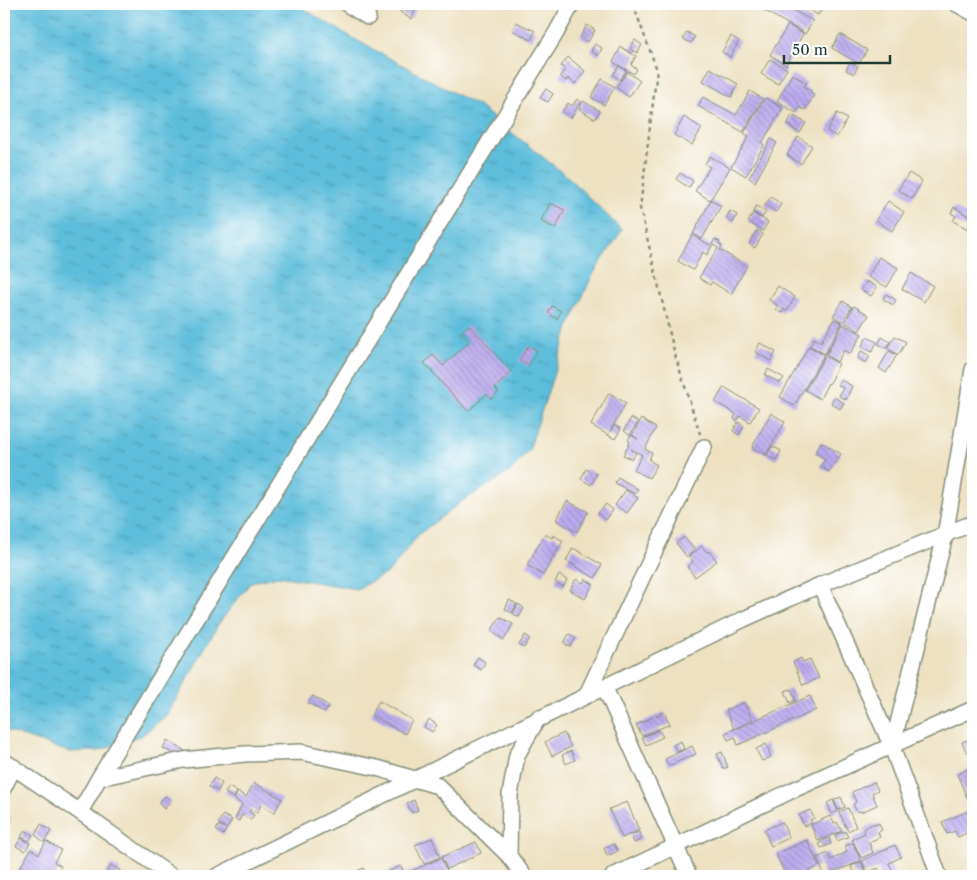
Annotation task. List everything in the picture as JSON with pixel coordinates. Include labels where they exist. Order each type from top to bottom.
[{"type":"street","points":[[347,4],[368,17]]},
{"type":"street","points":[[80,812],[572,4]]},
{"type":"street","points":[[957,4],[973,13]]},
{"type":"street","points":[[892,747],[945,536],[973,369]]},
{"type":"street","points":[[588,694],[704,447]]},
{"type":"street","points":[[217,876],[744,618],[973,523]]},
{"type":"street","points":[[820,585],[892,747],[939,876]]},
{"type":"street","points":[[604,686],[690,876]]},
{"type":"street","points":[[613,876],[793,790],[973,709]]},
{"type":"street","points":[[509,856],[510,795],[517,755],[538,718]]},
{"type":"street","points":[[99,778],[184,760],[245,754],[301,752],[377,768],[438,786],[509,856],[524,876]]},
{"type":"street","points":[[4,787],[9,764],[171,876]]},
{"type":"path","points":[[633,4],[657,70],[640,208],[675,356],[704,447]]},
{"type":"water","points":[[4,4],[295,4],[358,41],[480,107],[569,178],[622,230],[592,276],[570,324],[529,450],[510,472],[461,502],[419,534],[389,572],[357,589],[278,576],[251,582],[219,623],[167,715],[142,735],[98,751],[69,752],[4,730]]},
{"type":"building","points":[[405,4],[419,4],[411,19],[400,12]]},
{"type":"building","points":[[753,4],[782,4],[813,21],[805,34]]},
{"type":"building","points":[[808,4],[825,4],[818,15],[806,8]]},
{"type":"building","points":[[516,22],[535,31],[531,40],[512,30]]},
{"type":"building","points":[[587,25],[595,30],[588,42],[580,37]]},
{"type":"building","points":[[788,25],[803,34],[786,65],[770,55]]},
{"type":"building","points":[[687,32],[695,37],[691,43],[683,39]]},
{"type":"building","points":[[840,34],[867,50],[859,64],[832,48]]},
{"type":"building","points":[[731,36],[739,41],[730,57],[722,52]]},
{"type":"building","points":[[635,40],[642,45],[637,53],[630,49]]},
{"type":"building","points":[[595,44],[602,48],[598,56],[591,51]]},
{"type":"building","points":[[621,47],[636,56],[631,65],[637,69],[634,74],[613,62]]},
{"type":"building","points":[[568,57],[585,71],[575,84],[568,78],[566,81],[560,76],[565,69],[561,66]]},
{"type":"building","points":[[770,59],[787,69],[778,84],[761,74]]},
{"type":"building","points":[[850,62],[858,66],[854,74],[846,70]]},
{"type":"building","points":[[619,66],[626,71],[620,80],[613,75]]},
{"type":"building","points":[[710,68],[738,84],[731,97],[703,81]]},
{"type":"building","points":[[627,72],[640,81],[629,97],[616,87]]},
{"type":"building","points":[[792,74],[807,83],[804,87],[814,95],[805,110],[799,107],[796,113],[777,101]]},
{"type":"building","points":[[602,79],[615,87],[604,105],[591,97]]},
{"type":"building","points":[[546,89],[553,94],[548,102],[540,98]]},
{"type":"building","points":[[750,91],[763,99],[743,132],[698,106],[703,97],[736,115]]},
{"type":"building","points":[[765,98],[783,108],[762,143],[764,145],[746,176],[731,167],[749,136],[744,133]]},
{"type":"building","points":[[577,99],[581,102],[571,118],[562,112],[568,103],[572,106]]},
{"type":"building","points":[[583,101],[600,111],[595,119],[579,109]]},
{"type":"building","points":[[837,113],[847,119],[837,137],[827,131]]},
{"type":"building","points":[[792,115],[806,123],[800,133],[787,125]]},
{"type":"building","points":[[684,117],[702,128],[692,145],[674,135]]},
{"type":"building","points":[[798,137],[812,146],[801,164],[787,155]]},
{"type":"building","points":[[771,139],[777,143],[755,182],[749,178]]},
{"type":"building","points":[[710,156],[730,168],[710,200],[695,191],[710,167],[705,164]]},
{"type":"building","points":[[680,173],[693,181],[689,188],[676,179]]},
{"type":"building","points":[[909,173],[922,181],[912,199],[898,190]]},
{"type":"building","points":[[771,197],[781,204],[776,212],[765,205]]},
{"type":"building","points":[[711,200],[721,206],[702,239],[693,234]]},
{"type":"building","points":[[888,201],[904,212],[892,231],[876,220]]},
{"type":"building","points":[[550,203],[565,210],[555,229],[541,221]]},
{"type":"building","points":[[756,206],[766,212],[762,218],[753,212]]},
{"type":"building","points":[[954,207],[973,219],[968,229],[953,221],[956,216],[951,213]]},
{"type":"building","points":[[730,211],[737,215],[733,223],[726,218]]},
{"type":"building","points":[[753,213],[768,222],[763,231],[748,222]]},
{"type":"building","points":[[757,230],[763,234],[755,248],[749,244]]},
{"type":"building","points":[[692,235],[712,246],[707,255],[703,252],[693,270],[678,261]]},
{"type":"building","points":[[715,239],[722,246],[720,250],[747,266],[731,294],[712,282],[710,285],[699,278],[718,248],[712,244]]},
{"type":"building","points":[[879,257],[898,268],[887,287],[868,277]]},
{"type":"building","points":[[911,273],[933,286],[924,302],[902,289]]},
{"type":"building","points":[[867,281],[877,287],[871,296],[861,290]]},
{"type":"building","points":[[778,286],[795,297],[787,311],[784,309],[782,313],[776,310],[778,306],[769,300]]},
{"type":"building","points":[[886,294],[896,300],[893,305],[883,299]]},
{"type":"building","points":[[843,301],[852,307],[842,322],[833,316]]},
{"type":"building","points":[[552,306],[561,311],[557,319],[548,313]]},
{"type":"building","points":[[854,306],[869,315],[859,331],[845,322]]},
{"type":"building","points":[[834,319],[842,323],[825,354],[810,346],[814,338],[821,342]]},
{"type":"building","points":[[843,324],[862,334],[850,354],[844,350],[837,362],[826,355]]},
{"type":"building","points":[[469,325],[512,372],[495,388],[499,392],[491,399],[487,394],[468,411],[424,363],[433,355],[443,366],[469,342],[460,333]]},
{"type":"building","points":[[895,336],[906,342],[898,355],[887,348]]},
{"type":"building","points":[[867,337],[877,342],[872,352],[862,346]]},
{"type":"building","points":[[882,337],[890,342],[886,348],[878,344]]},
{"type":"building","points":[[760,343],[776,352],[771,361],[755,352]]},
{"type":"building","points":[[528,346],[537,350],[528,366],[519,361]]},
{"type":"building","points":[[809,346],[824,355],[794,406],[780,397]]},
{"type":"building","points":[[861,351],[870,356],[866,363],[858,358]]},
{"type":"building","points":[[889,351],[897,355],[886,373],[879,368]]},
{"type":"building","points":[[825,356],[839,364],[820,399],[805,390]]},
{"type":"building","points":[[768,369],[784,378],[780,383],[765,375]]},
{"type":"building","points":[[841,380],[852,386],[846,400],[839,396],[843,388],[838,385]]},
{"type":"building","points":[[724,387],[759,408],[750,422],[740,416],[737,421],[734,419],[736,414],[715,402]]},
{"type":"building","points":[[609,393],[626,403],[608,435],[591,425]]},
{"type":"building","points":[[834,397],[844,403],[840,409],[831,403]]},
{"type":"building","points":[[771,413],[785,422],[766,455],[752,447]]},
{"type":"building","points":[[631,418],[638,422],[630,435],[624,431]]},
{"type":"building","points":[[641,419],[656,428],[645,449],[652,453],[649,460],[657,465],[649,478],[634,470],[642,455],[631,449],[636,453],[632,459],[623,455],[628,447],[630,441],[628,440],[631,435],[638,439],[632,435]]},
{"type":"building","points":[[738,422],[744,426],[739,435],[733,431]]},
{"type":"building","points":[[614,425],[621,429],[615,439],[608,435]]},
{"type":"building","points":[[821,442],[841,454],[829,472],[820,467],[825,459],[815,453]]},
{"type":"building","points":[[772,446],[781,451],[776,460],[767,455]]},
{"type":"building","points":[[586,469],[597,474],[591,485],[581,479]]},
{"type":"building","points":[[618,477],[638,489],[635,494],[615,483]]},
{"type":"building","points":[[626,490],[638,498],[627,513],[615,505]]},
{"type":"building","points":[[567,501],[588,512],[577,532],[556,520]]},
{"type":"building","points":[[606,504],[613,510],[606,520],[598,513]]},
{"type":"building","points":[[545,534],[552,538],[553,535],[563,541],[543,575],[527,565]]},
{"type":"building","points":[[684,537],[695,550],[687,557],[676,543]]},
{"type":"building","points":[[702,546],[717,561],[695,577],[687,567],[693,562],[689,556]]},
{"type":"building","points":[[573,548],[602,565],[595,578],[566,561]]},
{"type":"building","points":[[559,575],[567,580],[563,587],[555,582]]},
{"type":"building","points":[[576,579],[583,583],[585,579],[593,584],[585,599],[570,590]]},
{"type":"building","points":[[509,600],[517,604],[512,613],[505,609]]},
{"type":"building","points":[[518,604],[524,608],[519,617],[513,614]]},
{"type":"building","points":[[500,617],[513,624],[504,640],[491,631]]},
{"type":"building","points":[[569,634],[576,638],[570,647],[564,643]]},
{"type":"building","points":[[525,635],[530,638],[524,648],[519,645]]},
{"type":"building","points":[[478,657],[485,662],[481,670],[473,665]]},
{"type":"building","points":[[801,658],[803,662],[810,659],[819,678],[803,685],[793,662]]},
{"type":"building","points":[[791,689],[796,700],[790,703],[785,691]]},
{"type":"building","points":[[313,696],[329,706],[325,713],[308,703]]},
{"type":"building","points":[[810,696],[816,710],[738,745],[735,737],[728,740],[725,733]]},
{"type":"building","points":[[379,701],[412,720],[405,734],[371,715]]},
{"type":"building","points":[[744,702],[753,721],[734,729],[726,710]]},
{"type":"building","points":[[664,712],[670,724],[642,736],[636,725]]},
{"type":"building","points":[[429,719],[437,725],[432,732],[424,727]]},
{"type":"building","points":[[659,730],[663,737],[646,745],[642,737]]},
{"type":"building","points":[[564,733],[571,747],[552,756],[545,742]]},
{"type":"building","points":[[973,738],[973,749],[966,752],[962,742]]},
{"type":"building","points":[[167,740],[185,751],[181,758],[163,748]]},
{"type":"building","points":[[681,741],[684,749],[677,752],[673,745]]},
{"type":"building","points":[[766,744],[771,757],[762,761],[756,749]]},
{"type":"building","points":[[692,746],[696,754],[668,766],[665,759]]},
{"type":"building","points":[[571,751],[575,760],[566,764],[562,755]]},
{"type":"building","points":[[722,752],[728,767],[723,769],[717,754]]},
{"type":"building","points":[[973,767],[973,796],[967,798],[957,774]]},
{"type":"building","points":[[214,778],[222,783],[218,791],[209,786]]},
{"type":"building","points":[[874,782],[878,790],[872,793],[877,805],[857,812],[853,804],[856,802],[852,792]]},
{"type":"building","points":[[254,783],[282,799],[274,813],[261,805],[257,813],[251,809],[249,812],[254,815],[251,820],[242,815],[239,821],[235,819],[242,804],[234,799],[238,792],[246,797]]},
{"type":"building","points":[[229,787],[237,792],[234,798],[225,793]]},
{"type":"building","points":[[165,796],[171,801],[164,809],[158,803]]},
{"type":"building","points":[[841,797],[845,807],[838,810],[834,800]]},
{"type":"building","points":[[414,800],[418,810],[412,813],[407,803]]},
{"type":"building","points":[[833,800],[838,811],[832,814],[827,803]]},
{"type":"building","points":[[627,802],[639,830],[622,838],[609,809]]},
{"type":"building","points":[[848,808],[856,827],[848,831],[839,812]]},
{"type":"building","points":[[973,809],[973,820],[970,814],[973,830],[958,837],[955,831],[947,834],[942,822]]},
{"type":"building","points":[[810,810],[814,818],[810,820],[812,823],[804,826],[799,815]]},
{"type":"building","points":[[4,814],[11,818],[4,831]]},
{"type":"building","points":[[223,815],[232,820],[223,835],[216,830],[219,825],[225,828],[218,823]]},
{"type":"building","points":[[830,816],[834,823],[837,822],[842,831],[818,841],[811,825]]},
{"type":"building","points":[[782,822],[789,838],[771,846],[764,830]]},
{"type":"building","points":[[874,823],[875,825],[879,823],[882,830],[878,832],[880,837],[869,842],[873,853],[861,858],[852,839],[865,833],[863,829]]},
{"type":"building","points":[[41,824],[51,831],[44,842],[35,835]]},
{"type":"building","points":[[25,830],[33,835],[29,841],[21,837]]},
{"type":"building","points":[[845,831],[848,837],[837,841],[835,835]]},
{"type":"building","points":[[639,832],[642,839],[634,843],[631,835]]},
{"type":"building","points":[[21,838],[30,843],[25,851],[16,846]]},
{"type":"building","points":[[432,838],[440,857],[424,864],[415,845]]},
{"type":"building","points":[[829,838],[831,844],[821,848],[819,843]]},
{"type":"building","points":[[807,840],[819,866],[805,873],[806,876],[786,876],[776,854]]},
{"type":"building","points":[[46,841],[61,850],[54,862],[61,866],[55,876],[15,876],[31,849],[39,854]]},
{"type":"building","points":[[476,842],[481,853],[447,869],[441,857]]},
{"type":"building","points":[[853,843],[861,861],[824,876],[819,876],[824,874],[817,858],[828,853],[831,860],[847,852],[845,846]]},
{"type":"building","points":[[614,844],[618,851],[607,856],[604,848]]},
{"type":"building","points":[[895,845],[901,857],[889,863],[895,876],[882,876],[878,868],[867,873],[862,861]]},
{"type":"building","points":[[441,858],[448,873],[441,876],[408,876],[407,873]]},
{"type":"building","points":[[861,862],[866,873],[858,876],[857,873],[854,874],[851,866]]},
{"type":"building","points":[[111,865],[120,870],[117,876],[108,876],[106,873]]},
{"type":"building","points":[[401,866],[406,876],[378,876]]},
{"type":"building","points":[[364,868],[367,876],[351,876],[350,874]]}]
